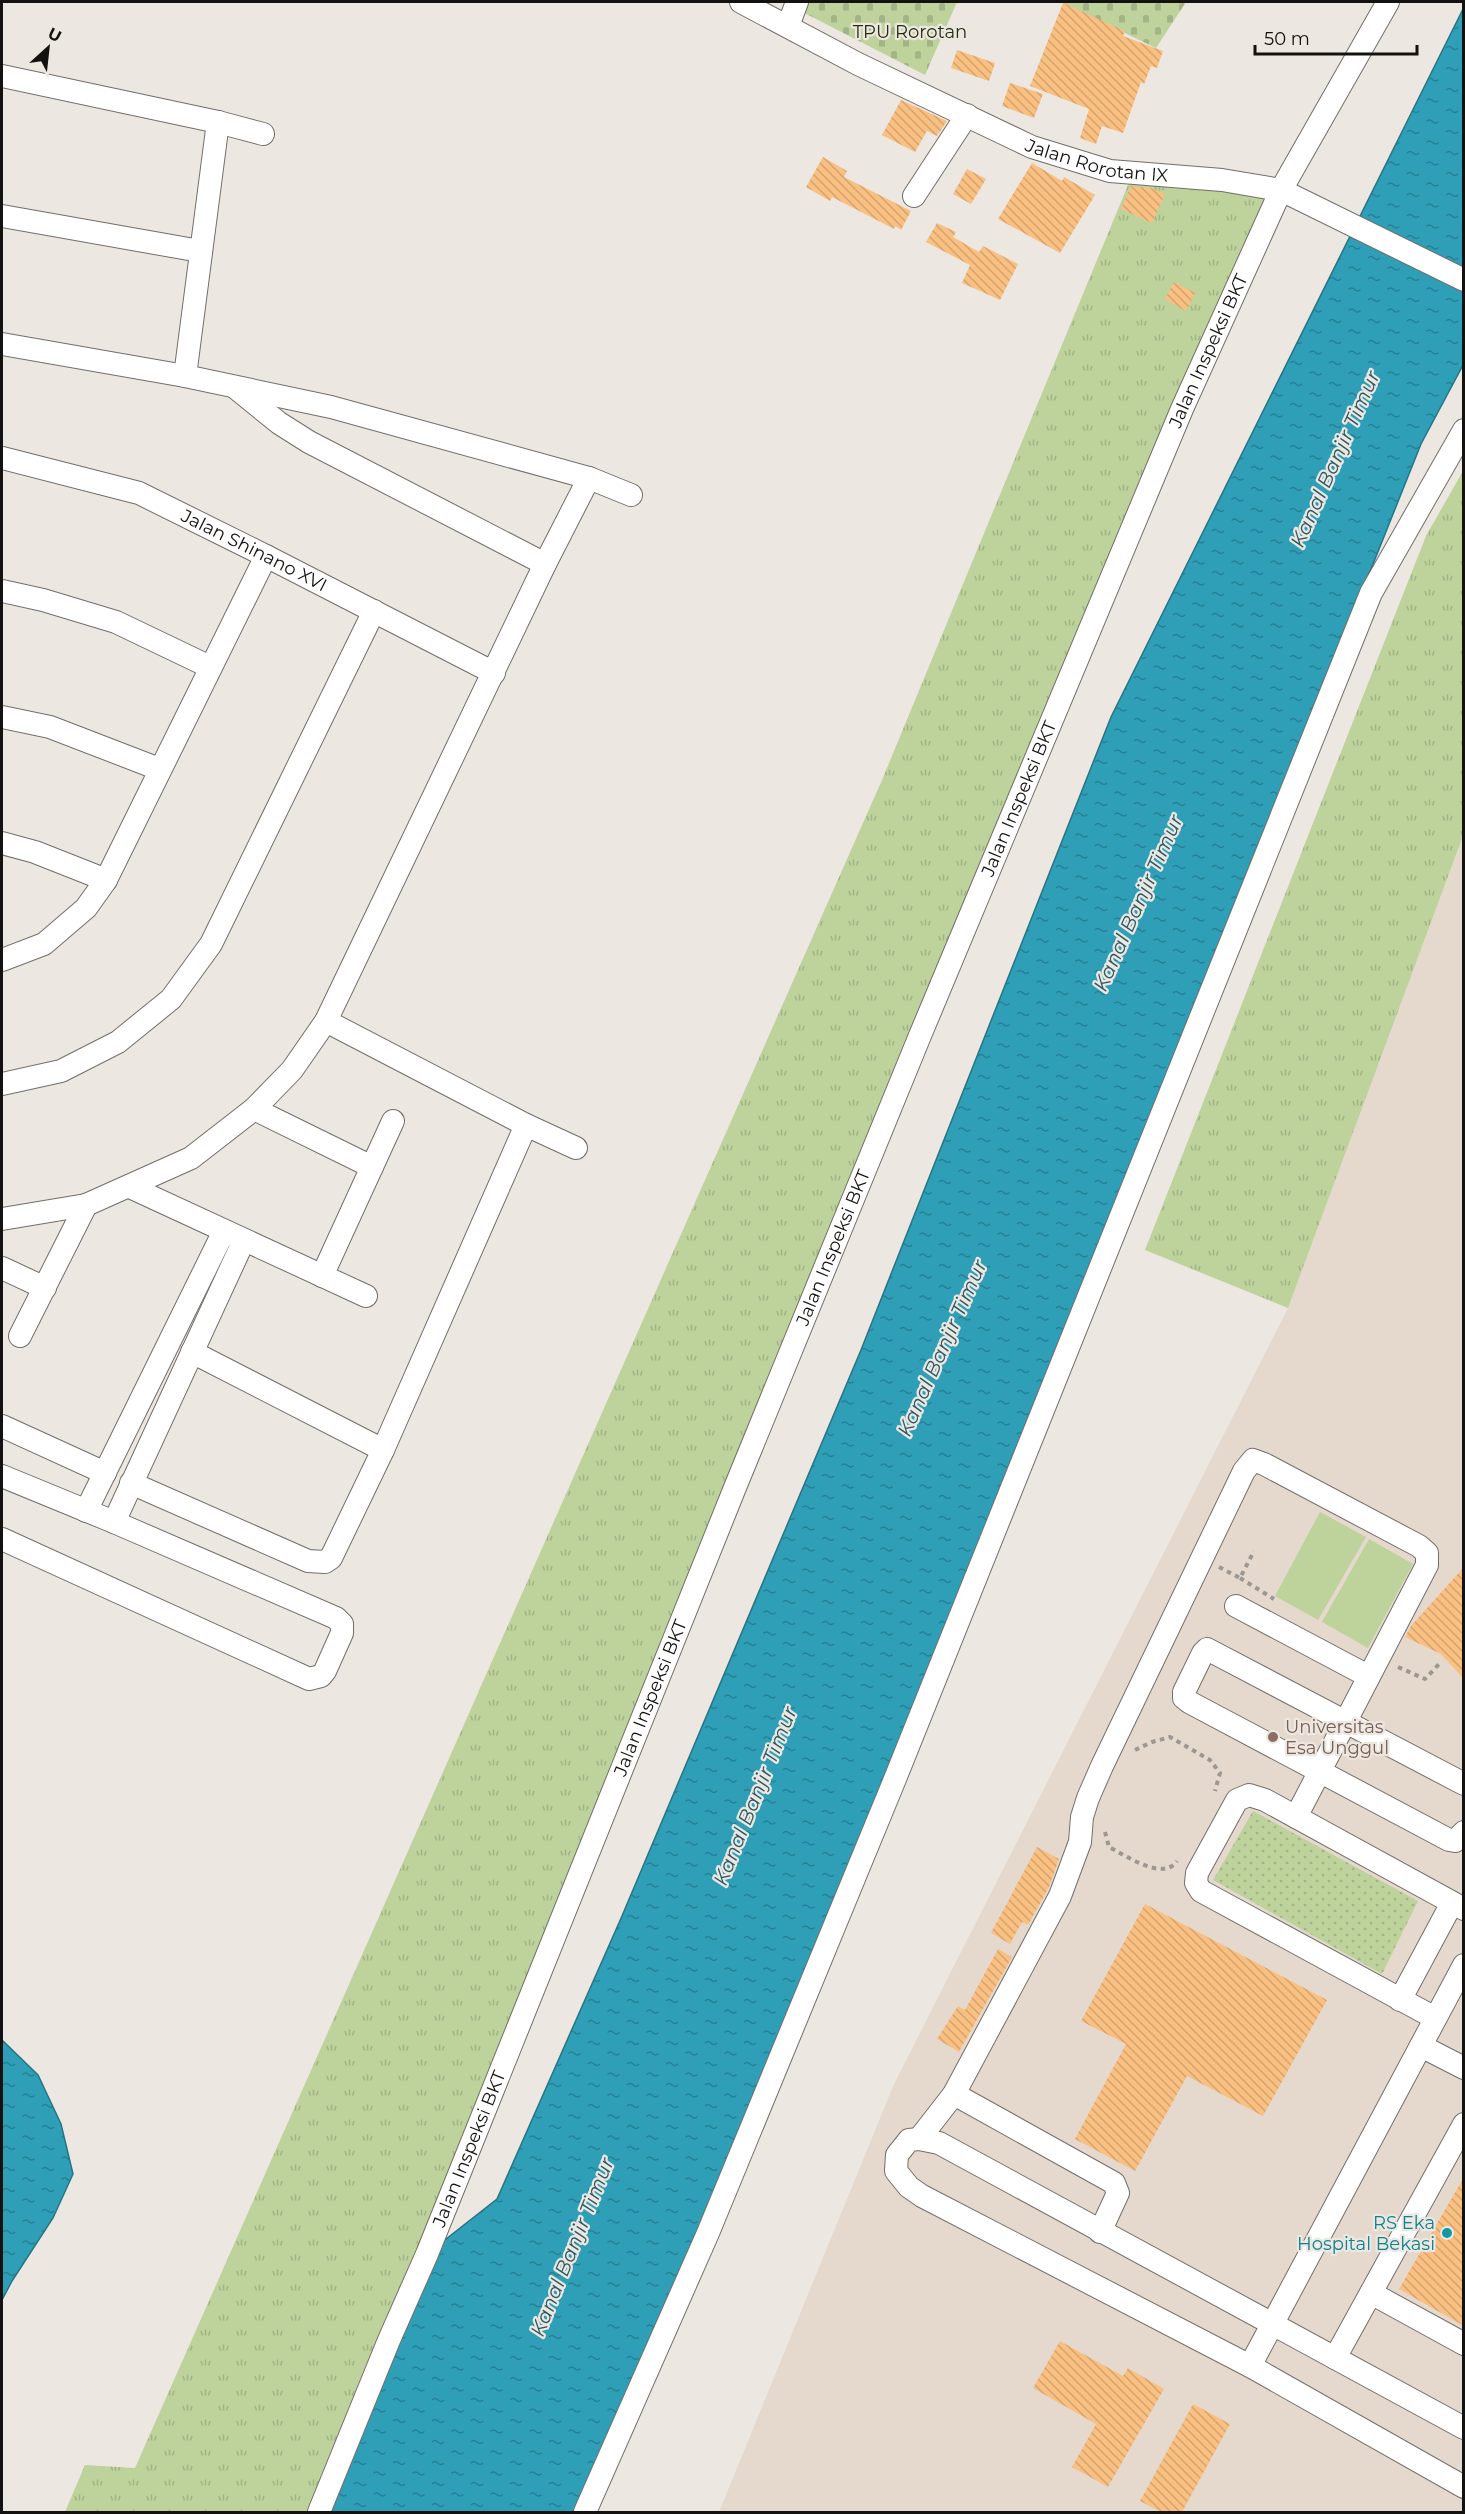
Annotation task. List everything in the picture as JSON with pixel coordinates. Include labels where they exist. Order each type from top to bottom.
[{"type":"street","name":"Jalan Rorotan IX","points":[[741,2],[858,64],[1032,147],[1089,166],[1133,173],[1222,180],[1281,190],[1464,280]]},
{"type":"street","points":[[788,26],[797,2]]},
{"type":"street","name":"Jalan Inspeksi BKT","points":[[319,2512],[389,2340],[427,2254],[734,1490],[919,1038],[1182,409],[1281,190],[1388,2]]},
{"type":"street","points":[[2,76],[218,122],[263,134]]},
{"type":"street","points":[[914,196],[967,116]]},
{"type":"street","points":[[185,376],[218,122]]},
{"type":"street","points":[[2,216],[200,251]]},
{"type":"street","points":[[2,344],[185,376],[330,407],[589,478],[631,495]]},
{"type":"street","points":[[234,387],[279,423],[309,442],[545,564]]},
{"type":"street","points":[[585,2512],[708,2233],[895,1779],[1371,593],[1464,430]]},
{"type":"street","name":"Jalan Shinano XVI","points":[[2,458],[139,493],[494,673]]},
{"type":"street","points":[[2,1219],[86,1205],[191,1158],[254,1109],[292,1070],[326,1021],[545,564],[589,478]]},
{"type":"street","points":[[2,960],[44,944],[86,908],[106,880],[266,556]]},
{"type":"street","points":[[2,591],[43,600],[116,622],[210,667]]},
{"type":"street","points":[[2,1084],[61,1071],[118,1042],[171,999],[212,944],[374,611]]},
{"type":"street","points":[[2,717],[50,727],[159,769]]},
{"type":"street","points":[[2,843],[35,852],[106,880]]},
{"type":"street","points":[[326,1021],[526,1125],[576,1148]]},
{"type":"street","points":[[254,1109],[372,1167]]},
{"type":"street","points":[[322,1276],[393,1121]]},
{"type":"street","points":[[2,1426],[135,1475],[308,1562],[325,1562],[335,1550],[383,1450],[526,1125]]},
{"type":"street","points":[[130,1187],[366,1296]]},
{"type":"street","points":[[20,1336],[86,1205]]},
{"type":"street","points":[[114,1522],[192,1353],[234,1235]]},
{"type":"street","points":[[86,1511],[234,1235]]},
{"type":"street","points":[[2,1268],[45,1288]]},
{"type":"street","points":[[192,1353],[383,1450]]},
{"type":"street","points":[[919,2139],[954,2094],[1060,1896],[1080,1842],[1082,1817],[1102,1766],[1244,1472],[1253,1460],[1427,1553],[1427,1565],[1296,1817]]},
{"type":"street","points":[[2,1476],[339,1620],[343,1628],[342,1633],[325,1671],[315,1678],[302,1677],[2,1539]]},
{"type":"street","points":[[1236,1606],[1373,1667]]},
{"type":"street","points":[[1464,1784],[1214,1651],[1207,1649],[1203,1653],[1184,1692],[1184,1698],[1319,1773],[1449,1839],[1455,1841],[1464,1832]]},
{"type":"street","points":[[1394,1996],[1452,1903],[1258,1797],[1243,1796],[1237,1800],[1197,1873],[1196,1883],[1201,1891],[1394,1996],[1435,2018]]},
{"type":"street","points":[[1250,2366],[1464,1965]]},
{"type":"street","points":[[1421,2046],[1464,2068]]},
{"type":"street","points":[[954,2094],[1114,2183],[1118,2193],[1100,2232]]},
{"type":"street","points":[[1335,2358],[1464,2124]]},
{"type":"street","points":[[1464,2428],[939,2143],[919,2139],[909,2140],[901,2148],[896,2164],[900,2177],[922,2196],[1250,2366],[1464,2487]]},
{"type":"street","points":[[1371,2293],[1464,2344]]},
{"type":"path","points":[[1214,1564],[1240,1578],[1254,1551]]},
{"type":"path","points":[[1373,1667],[1425,1679],[1441,1662]]},
{"type":"path","points":[[1129,1756],[1135,1750],[1158,1739],[1170,1737],[1210,1760],[1220,1773],[1213,1794]]},
{"type":"path","points":[[1131,1743],[1135,1750]]},
{"type":"path","points":[[1099,1829],[1105,1826],[1104,1834],[1109,1847],[1150,1868],[1166,1868],[1174,1865],[1180,1855]]},
{"type":"shaded area","points":[[1463,836],[1463,2512],[719,2512],[894,2084],[1288,1308]]},
{"type":"green space","name":"TPU Rorotan","points":[[783,2],[957,2],[925,75]]},
{"type":"green space","points":[[1060,2],[1186,2],[1156,48]]},
{"type":"green space","points":[[1133,173],[1281,190],[319,2512],[65,2512],[85,2465],[135,2468],[882,780]]},
{"type":"green space","points":[[1463,471],[1463,836],[1288,1308],[1145,1250],[1426,536]]},
{"type":"green space","points":[[1320,1512],[1366,1537],[1318,1620],[1275,1596]]},
{"type":"green space","points":[[1369,1539],[1413,1564],[1368,1648],[1322,1622]]},
{"type":"green space","points":[[1253,1811],[1418,1901],[1382,1974],[1213,1880]]},
{"type":"water","name":"Kanal Banjir Timur","points":[[1463,9],[1463,365],[1421,444],[854,1863],[578,2512],[319,2512],[427,2254],[497,2199],[622,1916],[861,1350],[1111,717]]},
{"type":"water","points":[[2,2040],[38,2075],[61,2124],[73,2174],[53,2218],[2,2300]]},
{"type":"building","points":[[1063,3],[1125,31],[1123,36],[1163,51],[1157,68],[1151,66],[1144,84],[1141,82],[1123,133],[1102,126],[1096,144],[1080,138],[1089,109],[1030,86]]},
{"type":"building","points":[[957,50],[995,63],[989,81],[951,68]]},
{"type":"building","points":[[1010,83],[1043,94],[1034,118],[1002,106]]},
{"type":"building","points":[[901,100],[947,121],[937,136],[927,131],[915,152],[882,135]]},
{"type":"building","points":[[823,157],[847,171],[844,177],[911,211],[901,230],[895,226],[894,229],[832,197],[830,201],[806,187]]},
{"type":"building","points":[[1032,163],[1062,181],[1064,177],[1095,195],[1060,253],[998,219]]},
{"type":"building","points":[[967,169],[986,179],[971,204],[953,194]]},
{"type":"building","points":[[1131,186],[1151,188],[1165,194],[1152,223],[1121,209]]},
{"type":"building","points":[[937,223],[956,232],[953,237],[979,252],[983,246],[1018,264],[1000,300],[962,283],[970,265],[926,242]]},
{"type":"building","points":[[1174,282],[1195,293],[1186,311],[1165,299]]},
{"type":"building","points":[[1464,1567],[1464,1679],[1441,1654],[1405,1637],[1411,1626]]},
{"type":"building","points":[[1037,1847],[1059,1859],[1049,1887],[1028,1925],[1022,1922],[1010,1944],[991,1933]]},
{"type":"building","points":[[1145,1904],[1327,2000],[1263,2116],[1187,2076],[1135,2171],[1075,2139],[1126,2044],[1081,2021]]},
{"type":"building","points":[[998,1949],[1012,1957],[959,2052],[937,2039],[958,2006],[965,2010]]},
{"type":"building","name":"RS Eka Hospital Bekasi","points":[[1464,2177],[1464,2326],[1399,2289]]},
{"type":"building","points":[[1060,2341],[1123,2376],[1128,2368],[1164,2389],[1108,2487],[1072,2467],[1096,2424],[1033,2388]]},
{"type":"building","points":[[1193,2404],[1230,2424],[1182,2512],[1161,2512],[1140,2501]]},
{"type":"place","name":"Universitas Esa Unggul","points":[[1273,1737]]},
{"type":"place","name":"RS Eka Hospital Bekasi","points":[[1447,2233]]}]
